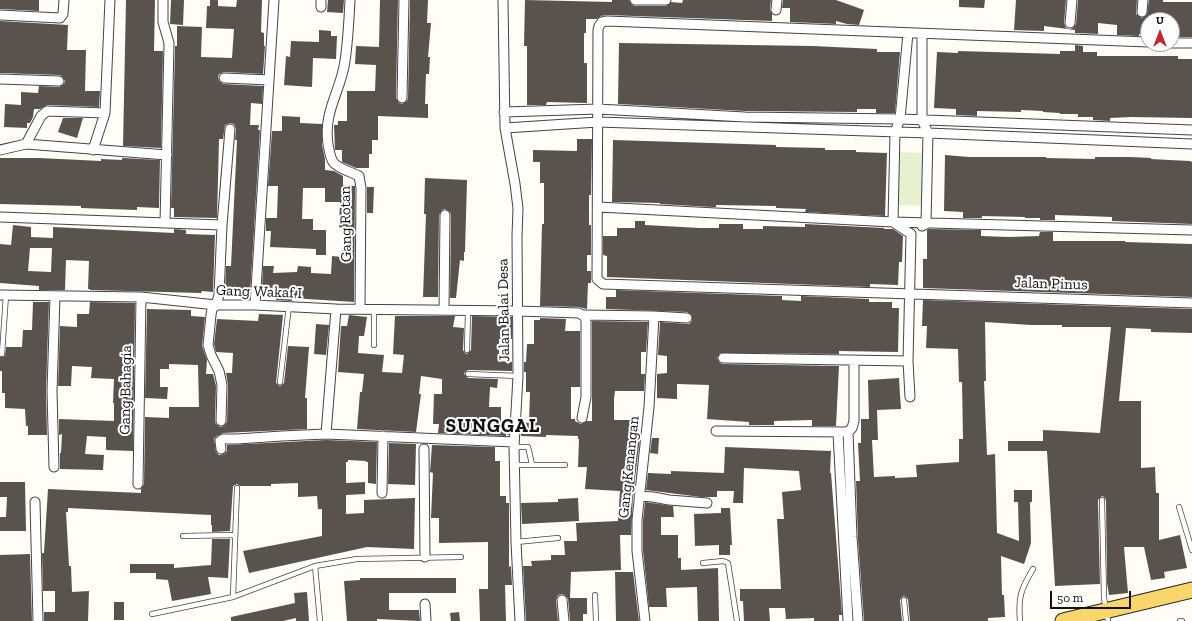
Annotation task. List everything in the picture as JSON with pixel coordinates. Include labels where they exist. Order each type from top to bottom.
[{"type":"main road","points":[[1063,621],[1107,616],[1192,590]]},
{"type":"street","points":[[0,15],[60,18],[64,14],[64,0]]},
{"type":"street","points":[[93,150],[105,113],[110,0]]},
{"type":"street","points":[[163,0],[164,22],[169,43],[165,223]]},
{"type":"street","points":[[255,305],[274,0]]},
{"type":"street","name":"Gang Rotan","points":[[350,0],[345,62],[329,114],[328,139],[333,163],[337,167],[359,176],[360,179],[360,308]]},
{"type":"street","points":[[402,98],[404,0]]},
{"type":"street","name":"Jalan Balai Desa","points":[[503,0],[505,128],[516,184],[518,208],[518,376],[514,444],[516,542],[520,621]]},
{"type":"street","points":[[635,0],[666,0]]},
{"type":"street","points":[[776,0],[776,10]]},
{"type":"street","points":[[1070,23],[1072,0]]},
{"type":"street","points":[[1142,0],[1142,12]]},
{"type":"street","name":"Jalan Pinus","points":[[908,34],[604,21],[600,24],[598,30],[598,281],[603,284],[1192,303]]},
{"type":"street","points":[[893,222],[895,132],[900,119],[908,34],[1140,42]]},
{"type":"street","points":[[922,34],[922,120],[928,133],[926,224]]},
{"type":"street","points":[[1180,42],[1192,43]]},
{"type":"street","points":[[224,78],[269,80]]},
{"type":"street","points":[[0,79],[59,82]]},
{"type":"street","points":[[504,112],[598,109],[745,117],[900,119],[1102,128],[1192,130]]},
{"type":"street","points":[[26,144],[41,116],[47,110],[105,113]]},
{"type":"street","points":[[745,117],[745,128]]},
{"type":"street","points":[[505,128],[598,122],[928,133],[1192,144]]},
{"type":"street","points":[[1102,128],[1102,140]]},
{"type":"street","points":[[221,421],[222,384],[219,371],[208,345],[212,309],[216,305],[219,295],[222,224],[230,129]]},
{"type":"street","points":[[0,150],[26,144],[166,155]]},
{"type":"street","points":[[598,207],[926,224],[1192,230]]},
{"type":"street","points":[[444,310],[445,215]]},
{"type":"street","points":[[0,217],[222,224]]},
{"type":"street","points":[[893,222],[911,234]]},
{"type":"street","points":[[911,234],[926,224]]},
{"type":"street","points":[[910,397],[908,361],[911,234]]},
{"type":"street","name":"Gang Wakaf I","points":[[3,295],[141,297],[216,305],[573,312],[584,315],[687,318]]},
{"type":"street","points":[[54,467],[52,391],[55,296]]},
{"type":"street","name":"Gang Bahagia","points":[[138,484],[141,297]]},
{"type":"street","points":[[326,434],[336,308]]},
{"type":"street","points":[[582,418],[586,397],[586,321],[584,315]]},
{"type":"street","name":"Gang Kenangan","points":[[645,621],[637,551],[639,496],[649,407],[654,316]]},
{"type":"street","points":[[723,358],[908,361]]},
{"type":"street","points":[[716,431],[848,432],[852,428],[854,421],[854,360]]},
{"type":"street","points":[[848,432],[848,621]]},
{"type":"street","points":[[838,433],[858,621]]},
{"type":"street","points":[[221,449],[220,441],[223,439],[237,440],[326,434],[514,444]]},
{"type":"street","points":[[382,493],[383,436]]},
{"type":"street","points":[[424,449],[425,557]]},
{"type":"street","points":[[639,496],[654,496],[668,500],[706,503]]},
{"type":"street","points":[[35,502],[38,621]]},
{"type":"street","points":[[562,600],[564,621]]},
{"type":"street","points":[[425,604],[426,621]]},
{"type":"lane","points":[[2,354],[3,295]]},
{"type":"lane","points":[[280,382],[289,306]]},
{"type":"lane","points":[[374,309],[374,345]]},
{"type":"lane","points":[[467,350],[468,310]]},
{"type":"lane","points":[[468,374],[518,376]]},
{"type":"lane","points":[[514,444],[528,447],[532,464]]},
{"type":"lane","points":[[515,465],[565,465]]},
{"type":"lane","points":[[233,597],[237,488]]},
{"type":"lane","points":[[1102,500],[1104,598],[1107,616]]},
{"type":"lane","points":[[1179,507],[1192,550]]},
{"type":"lane","points":[[183,536],[235,535]]},
{"type":"lane","points":[[516,542],[558,538]]},
{"type":"lane","points":[[152,614],[233,597],[316,566],[357,559],[461,557]]},
{"type":"lane","points":[[703,563],[728,563],[737,621]]},
{"type":"lane","points":[[316,566],[320,621]]},
{"type":"lane","points":[[1020,621],[1021,590],[1033,569]]},
{"type":"lane","points":[[595,595],[596,621]]},
{"type":"lane","points":[[904,600],[906,621]]},
{"type":"green space","points":[[898,152],[927,153],[925,206],[896,205]]},
{"type":"building","points":[[0,0],[39,0],[39,11],[0,9]]},
{"type":"building","points":[[126,0],[155,0],[154,51],[163,51],[161,148],[123,146]]},
{"type":"building","points":[[171,0],[184,0],[183,25],[170,24]]},
{"type":"building","points":[[210,0],[218,0],[218,6],[236,7],[237,0],[262,0],[261,32],[264,33],[265,46],[263,74],[224,72],[219,74],[218,77],[219,81],[223,84],[263,86],[262,104],[251,103],[250,125],[259,125],[258,130],[260,130],[250,295],[225,293],[226,266],[231,266],[237,140],[235,140],[236,129],[234,124],[230,123],[225,125],[223,139],[219,139],[217,218],[174,217],[174,208],[171,208],[175,46],[177,46],[177,26],[202,27],[201,57],[232,58],[234,29],[206,28],[207,6],[210,6]]},
{"type":"building","points":[[328,0],[344,0],[343,13],[327,12]]},
{"type":"building","points":[[380,0],[398,0],[396,98],[399,103],[402,104],[407,101],[408,98],[410,0],[428,0],[427,23],[431,23],[428,57],[430,57],[429,74],[426,74],[425,104],[428,104],[428,118],[378,116],[378,140],[372,140],[372,154],[369,154],[369,168],[356,168],[342,162],[342,150],[335,150],[334,125],[338,125],[338,121],[347,121],[347,91],[375,91],[376,65],[355,64],[356,46],[379,47]]},
{"type":"building","points":[[525,0],[612,2],[612,0],[629,0],[632,5],[635,6],[666,6],[671,2],[682,3],[683,0],[771,0],[770,10],[772,14],[772,21],[607,15],[601,16],[597,19],[586,19],[586,33],[584,33],[584,63],[587,63],[587,103],[547,102],[546,105],[527,105],[527,46],[524,46]]},
{"type":"building","points":[[783,0],[836,0],[864,10],[859,25],[836,21],[836,24],[790,22],[790,8],[782,8]]},
{"type":"building","points":[[959,0],[985,0],[984,8],[959,7]]},
{"type":"building","points":[[1016,0],[1066,0],[1064,23],[1066,28],[1070,29],[1076,24],[1078,0],[1137,0],[1136,14],[1140,17],[1139,36],[1117,35],[1117,25],[1098,23],[1098,34],[1075,33],[1075,30],[1044,26],[1044,31],[1014,30]]},
{"type":"building","points":[[1149,0],[1163,0],[1163,2],[1192,2],[1192,37],[1180,37],[1180,12],[1147,12]]},
{"type":"building","points":[[0,21],[68,25],[67,50],[86,50],[85,91],[100,91],[99,107],[47,105],[40,109],[34,109],[33,117],[30,123],[27,123],[27,128],[4,127],[5,104],[21,105],[21,92],[38,93],[39,86],[59,87],[64,84],[65,81],[62,76],[59,75],[0,73]]},
{"type":"building","points":[[319,30],[331,31],[331,36],[337,36],[336,59],[313,58],[312,87],[284,85],[286,56],[290,57],[291,41],[319,42]]},
{"type":"building","points":[[619,43],[812,46],[877,49],[877,52],[900,52],[895,113],[876,113],[876,109],[857,109],[857,112],[745,111],[618,104]]},
{"type":"building","points":[[1075,45],[1083,46],[1083,52],[1097,52],[1097,56],[1178,56],[1178,59],[1192,59],[1192,118],[1132,117],[1110,118],[1110,121],[1093,120],[1093,117],[1078,117],[1078,114],[1060,114],[1043,111],[1021,110],[1021,112],[977,111],[977,116],[956,115],[956,109],[934,108],[937,52],[958,53],[958,51],[1060,54],[1060,51],[1075,51]]},
{"type":"building","points":[[282,116],[300,117],[300,123],[322,124],[322,145],[325,159],[325,170],[334,171],[343,176],[343,185],[355,186],[354,302],[292,298],[292,301],[276,300],[276,290],[262,289],[263,266],[274,266],[273,273],[297,272],[298,266],[311,267],[311,273],[331,274],[332,256],[342,257],[344,228],[339,227],[340,202],[325,202],[325,188],[303,188],[302,219],[313,219],[313,230],[326,230],[326,255],[316,255],[316,249],[270,247],[271,231],[266,231],[266,218],[277,218],[278,186],[268,186],[272,131],[282,131]]},
{"type":"building","points":[[63,118],[83,118],[77,138],[58,132]]},
{"type":"building","points":[[577,139],[592,139],[591,195],[589,195],[591,255],[587,255],[587,271],[591,271],[591,283],[588,283],[587,309],[579,307],[540,306],[542,224],[544,224],[544,183],[540,183],[540,162],[533,162],[533,150],[577,151]]},
{"type":"building","points":[[613,140],[776,145],[776,147],[825,148],[825,150],[856,150],[856,152],[887,153],[885,216],[805,212],[806,209],[776,208],[776,206],[716,205],[716,207],[712,207],[660,203],[612,202]]},
{"type":"building","points":[[945,155],[969,157],[1046,157],[1095,159],[1095,157],[1130,157],[1190,161],[1192,162],[1192,224],[1112,221],[1112,217],[1055,215],[1055,220],[1040,220],[1040,218],[1025,217],[982,216],[982,218],[963,218],[963,212],[944,211]]},
{"type":"building","points":[[0,158],[101,161],[101,159],[122,160],[122,158],[160,160],[159,208],[137,207],[137,210],[81,208],[81,206],[0,204]]},
{"type":"building","points":[[425,178],[467,180],[465,252],[464,261],[460,260],[456,298],[450,298],[451,215],[450,212],[445,209],[442,210],[439,215],[438,297],[423,297],[426,214],[424,214]]},
{"type":"building","points":[[367,187],[374,187],[373,213],[367,213]]},
{"type":"building","points":[[635,221],[645,221],[645,225],[700,228],[719,228],[719,224],[743,224],[743,229],[763,229],[763,226],[805,227],[805,224],[893,229],[903,236],[902,262],[899,262],[898,285],[870,284],[870,287],[607,277],[607,256],[603,255],[603,236],[617,236],[617,228],[635,228]]},
{"type":"building","points":[[13,225],[31,227],[31,237],[53,238],[53,227],[174,233],[174,229],[186,230],[186,234],[215,235],[213,292],[90,290],[88,289],[89,261],[66,260],[65,290],[39,290],[39,286],[0,283],[0,244],[11,245]],"holes":[[[30,248],[52,248],[51,272],[28,271]]]},
{"type":"building","points":[[927,230],[981,230],[981,236],[1009,237],[1039,236],[1040,232],[1053,232],[1053,241],[1125,241],[1192,244],[1192,297],[923,288],[923,259],[927,259]]},
{"type":"building","points":[[616,290],[782,296],[782,300],[801,301],[801,296],[869,299],[869,302],[892,302],[892,308],[899,308],[898,352],[839,351],[839,354],[720,353],[717,358],[720,363],[723,364],[839,366],[836,426],[812,426],[812,420],[774,421],[774,425],[749,425],[749,422],[707,419],[709,385],[677,384],[677,399],[657,398],[657,374],[667,373],[667,356],[658,355],[660,322],[689,324],[692,321],[692,315],[687,312],[606,309],[606,297],[616,297]]},
{"type":"building","points":[[923,300],[1192,309],[1192,333],[1151,332],[1151,329],[1126,328],[1119,401],[1141,401],[1141,468],[1155,467],[1156,493],[1159,493],[1159,540],[1180,535],[1187,568],[1164,572],[1165,578],[1151,580],[1144,547],[1124,547],[1128,593],[1109,595],[1107,583],[1106,500],[1102,496],[1098,500],[1100,584],[1055,586],[1047,451],[1008,451],[1008,441],[1043,441],[1043,430],[1100,433],[1111,327],[1062,327],[1062,325],[1031,325],[985,322],[986,381],[984,381],[987,455],[995,454],[997,533],[1019,541],[1018,502],[1014,502],[1014,490],[1032,490],[1032,502],[1030,502],[1031,543],[1024,564],[1001,556],[1002,595],[1004,595],[1005,617],[988,618],[988,621],[910,621],[908,599],[904,596],[900,600],[902,621],[864,621],[858,540],[856,481],[860,481],[858,443],[861,443],[861,419],[869,419],[868,380],[899,378],[901,409],[877,410],[878,440],[872,440],[874,477],[917,477],[916,465],[959,462],[959,439],[963,439],[962,382],[959,382],[958,349],[926,348],[927,326],[922,326]]},
{"type":"building","points":[[33,302],[49,302],[46,391],[47,435],[28,435],[25,409],[5,408],[5,393],[2,393],[2,371],[0,371],[0,357],[5,356],[6,347],[22,347],[23,330],[32,330]]},
{"type":"building","points":[[90,302],[135,303],[133,451],[106,450],[106,437],[87,436],[85,454],[104,455],[103,470],[60,469],[62,434],[59,435],[59,419],[114,421],[114,379],[91,378],[92,367],[72,366],[71,386],[58,386],[60,326],[77,327],[77,314],[89,314]]},
{"type":"building","points":[[147,309],[191,310],[191,316],[205,317],[202,346],[207,360],[206,374],[213,374],[216,386],[215,421],[220,427],[224,426],[227,422],[228,385],[226,373],[232,373],[233,353],[216,352],[214,344],[217,319],[258,321],[259,314],[283,315],[276,383],[280,386],[284,383],[288,346],[309,347],[305,398],[307,398],[307,429],[223,433],[214,439],[216,452],[219,455],[224,454],[227,451],[227,445],[326,440],[377,442],[376,484],[368,483],[368,462],[348,460],[348,462],[346,462],[346,483],[365,482],[365,494],[346,495],[346,514],[364,513],[364,500],[415,498],[414,549],[367,547],[249,573],[243,551],[322,536],[322,509],[318,509],[317,496],[298,497],[298,483],[271,484],[271,486],[240,486],[237,484],[233,486],[230,531],[212,532],[211,515],[68,508],[68,512],[66,512],[72,592],[89,591],[88,621],[44,621],[44,612],[55,612],[55,591],[43,591],[42,553],[44,553],[48,489],[141,493],[141,489],[144,484],[145,417],[169,418],[169,407],[199,407],[198,365],[169,364],[169,369],[160,369],[160,387],[168,387],[167,399],[145,398]]},
{"type":"building","points":[[349,315],[367,317],[364,336],[359,336],[358,353],[384,355],[382,372],[402,373],[404,355],[393,354],[395,316],[455,316],[453,327],[464,328],[463,350],[467,354],[471,350],[472,316],[512,317],[512,339],[499,339],[499,361],[512,362],[512,371],[468,370],[464,374],[468,378],[498,379],[497,388],[490,387],[489,407],[501,407],[501,425],[509,425],[509,435],[438,433],[439,424],[433,424],[434,394],[442,394],[442,379],[421,376],[419,394],[421,394],[416,432],[357,429],[360,392],[362,392],[364,374],[338,372],[341,326],[347,326]]},
{"type":"building","points":[[540,318],[566,319],[565,331],[580,331],[580,387],[571,387],[571,419],[575,419],[575,421],[581,424],[587,421],[592,421],[592,321],[648,322],[646,352],[641,352],[641,374],[645,374],[644,391],[615,391],[614,399],[614,420],[637,420],[636,437],[640,437],[633,495],[631,535],[620,535],[621,570],[571,572],[570,598],[587,598],[587,614],[583,614],[583,621],[570,621],[568,599],[562,594],[558,595],[556,600],[558,621],[526,621],[523,566],[532,566],[531,561],[551,560],[551,555],[565,555],[564,541],[577,541],[576,523],[618,521],[620,491],[585,489],[587,467],[578,467],[578,436],[521,436],[522,422],[529,423],[530,392],[526,392],[526,372],[524,372],[524,362],[526,362],[527,344],[534,344],[534,320],[540,320]]},
{"type":"building","points":[[316,324],[329,325],[326,355],[314,354]]},
{"type":"building","points":[[652,438],[659,438],[658,454],[650,453]]},
{"type":"building","points":[[389,443],[416,444],[415,485],[388,484]]},
{"type":"building","points":[[432,445],[495,447],[495,461],[500,461],[500,496],[506,496],[506,503],[509,503],[509,567],[511,566],[512,585],[505,585],[506,621],[480,621],[479,589],[488,589],[488,542],[439,543],[439,518],[431,518],[433,473],[430,472]]},
{"type":"building","points":[[725,447],[831,451],[830,473],[842,615],[839,615],[839,621],[814,621],[814,618],[786,619],[785,608],[769,608],[770,621],[744,621],[743,601],[740,601],[740,589],[781,589],[777,519],[784,519],[782,492],[801,490],[799,471],[744,468],[743,503],[733,503],[734,491],[717,491],[717,497],[701,497],[646,490],[648,473],[671,474],[671,471],[724,473]]},
{"type":"building","points":[[0,482],[25,482],[26,531],[0,531],[0,517],[6,517],[7,497],[0,497]]},
{"type":"building","points":[[578,498],[579,521],[522,524],[521,503],[558,502],[558,499]]},
{"type":"building","points":[[645,502],[673,506],[674,517],[661,517],[661,535],[678,535],[678,558],[681,558],[681,570],[718,568],[719,621],[698,621],[697,587],[666,588],[667,607],[649,607],[643,551],[643,520]]},
{"type":"building","points":[[721,508],[730,508],[732,545],[730,545],[730,555],[719,555],[719,545],[695,546],[694,514],[721,513]]},
{"type":"building","points":[[212,539],[230,539],[228,578],[208,577],[211,594],[172,601],[168,580],[156,579],[156,573],[130,573],[130,564],[174,564],[174,568],[211,565]]},
{"type":"building","points":[[30,554],[32,621],[0,621],[0,555]]},
{"type":"building","points":[[615,572],[633,572],[639,621],[616,621]]},
{"type":"building","points":[[360,578],[456,578],[456,593],[389,593],[389,610],[419,610],[420,621],[377,619],[377,621],[347,621],[344,581],[360,580]]},
{"type":"building","points":[[307,592],[309,621],[296,621],[296,618],[283,621],[231,621],[231,617],[295,603],[294,593]]},
{"type":"building","points":[[114,602],[124,602],[124,620],[114,620]]},
{"type":"building","points":[[459,612],[460,621],[451,621],[450,613]]},
{"type":"district","name":"SUNGGAL","points":[[493,427]]}]
